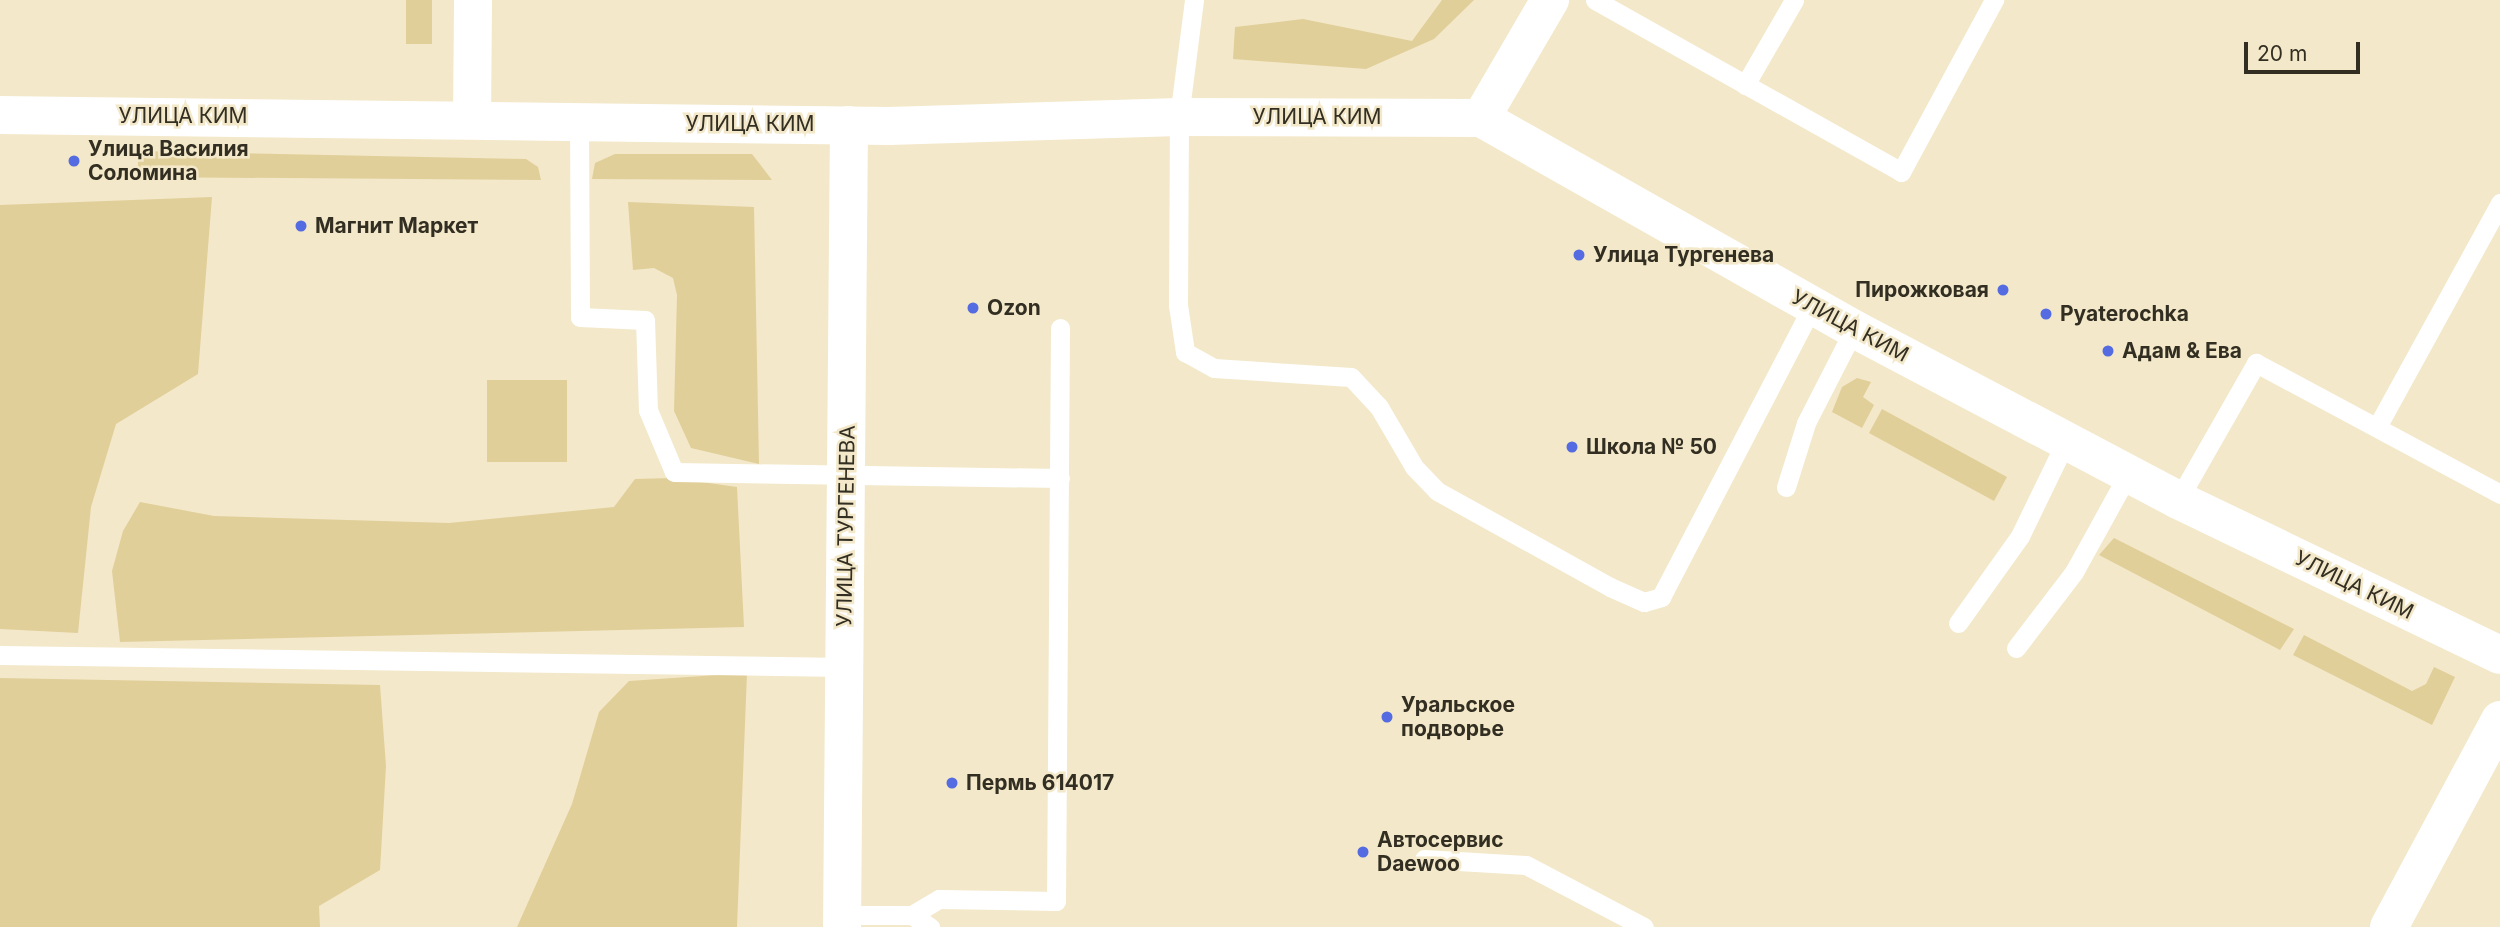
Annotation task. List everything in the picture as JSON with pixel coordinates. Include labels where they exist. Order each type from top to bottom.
[{"type":"street","points":[[472,118],[473,0]]},
{"type":"street","points":[[1482,118],[1550,0]]},
{"type":"street","name":"УЛИЦА КИМ","points":[[0,115],[472,118],[579,123],[849,125],[1179,117],[1482,118],[1854,330],[2178,500],[2500,655]]},
{"type":"street","name":"УЛИЦА ТУРГЕНЕВА","points":[[842,921],[849,125]]},
{"type":"street","points":[[2389,927],[2500,720]]},
{"type":"lane","points":[[1194,0],[1179,117],[1178,305],[1185,352],[1214,368],[1351,377],[1379,407],[1414,467],[1437,491],[1644,602],[1661,597],[1812,307]]},
{"type":"lane","points":[[1595,0],[1901,172],[1994,0]]},
{"type":"lane","points":[[1745,85],[1794,0]]},
{"type":"lane","points":[[579,123],[580,317],[645,320],[648,410],[674,472],[1060,478]]},
{"type":"lane","points":[[2377,427],[2500,203]]},
{"type":"lane","points":[[842,921],[912,915],[939,899],[1056,901],[1060,328]]},
{"type":"lane","points":[[1786,487],[1806,423],[1854,330]]},
{"type":"lane","points":[[2178,500],[2256,363],[2500,494]]},
{"type":"lane","points":[[1958,622],[2020,537],[2066,440]]},
{"type":"lane","points":[[2016,648],[2074,572],[2128,474]]},
{"type":"lane","points":[[0,655],[844,667]]},
{"type":"lane","points":[[1424,859],[1526,866],[1644,927]]},
{"type":"lane","points":[[912,915],[930,927]]},
{"type":"shaded area","points":[[406,0],[432,0],[432,44],[406,44]]},
{"type":"shaded area","points":[[1442,0],[1474,0],[1434,39],[1366,69],[1233,59],[1235,27],[1303,19],[1412,41]]},
{"type":"shaded area","points":[[138,151],[526,159],[538,167],[541,180],[138,177]]},
{"type":"shaded area","points":[[615,154],[752,154],[772,180],[592,179],[595,163]]},
{"type":"shaded area","points":[[212,197],[198,374],[116,424],[91,507],[78,633],[0,629],[0,205]]},
{"type":"shaded area","points":[[628,202],[754,207],[759,464],[691,448],[674,411],[677,295],[673,278],[654,268],[633,270]]},
{"type":"shaded area","points":[[1857,378],[1871,382],[1863,397],[1874,405],[1862,428],[1832,412],[1842,387]]},
{"type":"shaded area","points":[[487,380],[567,380],[567,462],[487,462]]},
{"type":"shaded area","points":[[1882,409],[2007,477],[1994,501],[1869,433]]},
{"type":"shaded area","points":[[673,478],[737,487],[744,627],[120,642],[112,571],[123,531],[140,502],[214,516],[449,523],[614,507],[635,479]]},
{"type":"shaded area","points":[[2114,538],[2294,629],[2280,650],[2099,555]]},
{"type":"shaded area","points":[[2304,635],[2412,691],[2426,684],[2434,667],[2455,677],[2432,725],[2293,655]]},
{"type":"shaded area","points":[[747,673],[737,927],[517,927],[572,804],[599,712],[629,681]]},
{"type":"shaded area","points":[[0,678],[380,685],[386,766],[380,870],[319,906],[320,927],[0,927]]},
{"type":"place","name":"Улица Василия Соломина","points":[[74,161]]},
{"type":"place","name":"Магнит Маркет","points":[[301,226]]},
{"type":"place","name":"Улица Тургенева","points":[[1579,255]]},
{"type":"place","name":"Пирожковая","points":[[2003,290]]},
{"type":"place","name":"Ozon","points":[[973,308]]},
{"type":"place","name":"Pyaterochka","points":[[2046,314]]},
{"type":"place","name":"Адам & Ева","points":[[2108,351]]},
{"type":"place","name":"Школа № 50","points":[[1572,447]]},
{"type":"place","name":"Уральское подворье","points":[[1387,717]]},
{"type":"place","name":"Пермь 614017","points":[[952,783]]},
{"type":"place","name":"Автосервис Daewoo","points":[[1363,852]]}]
